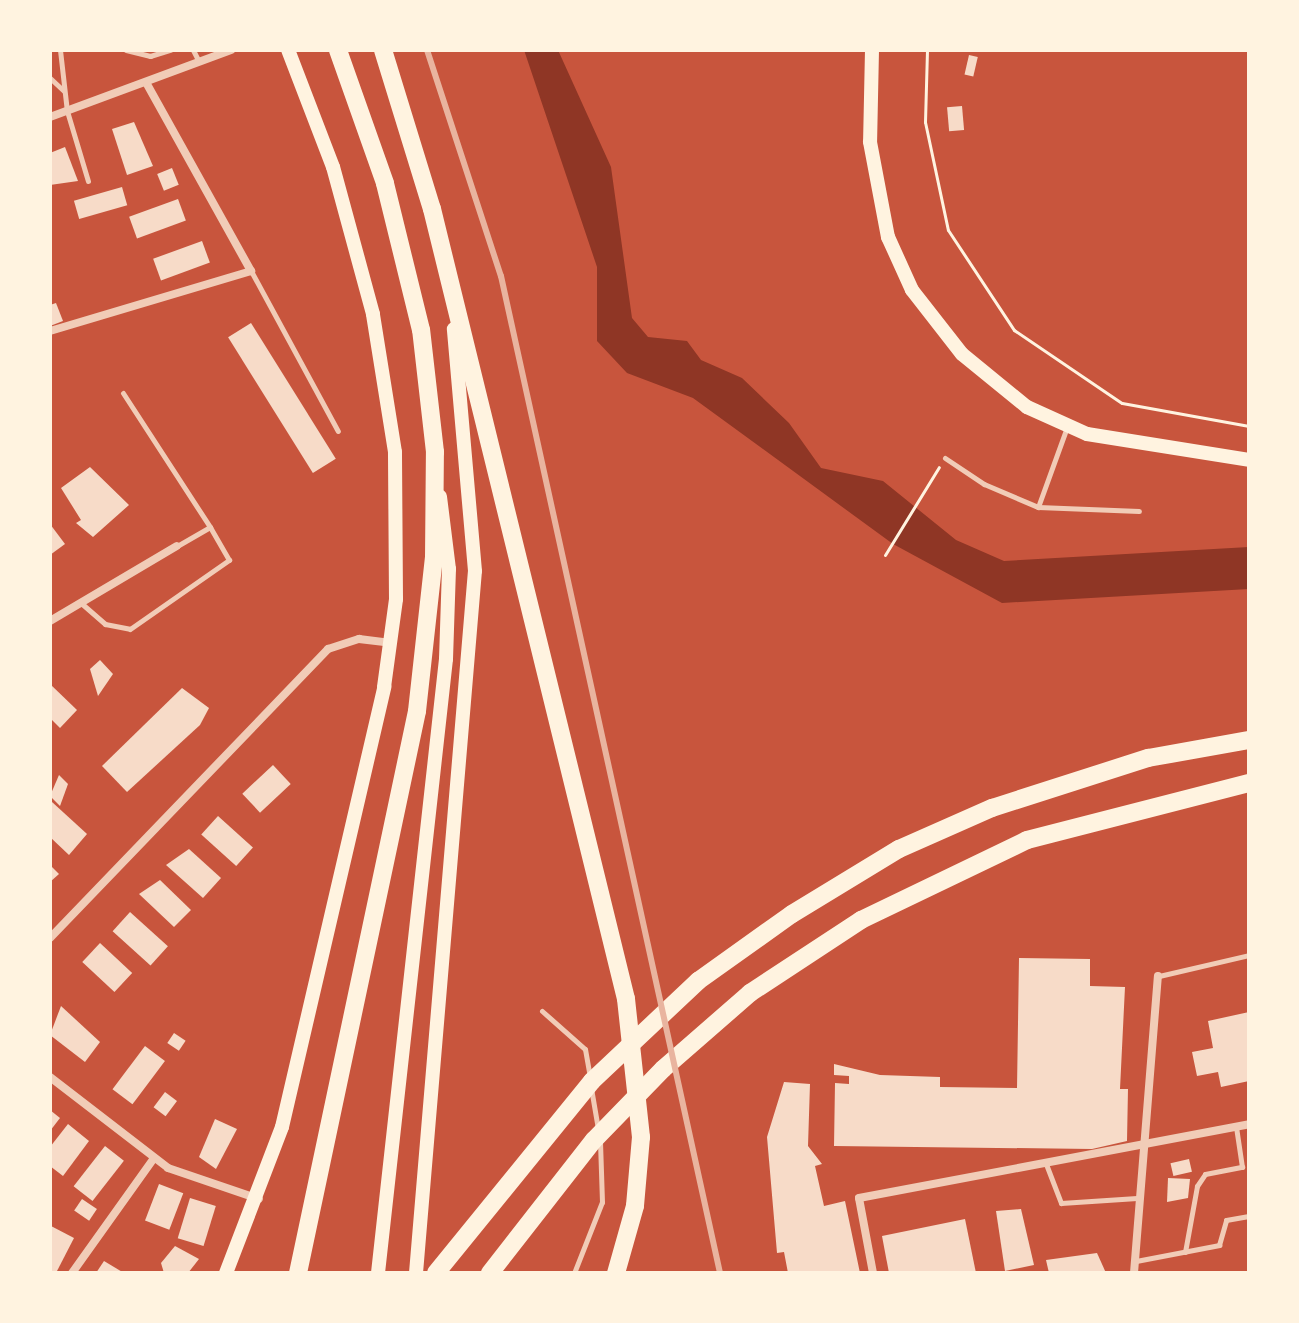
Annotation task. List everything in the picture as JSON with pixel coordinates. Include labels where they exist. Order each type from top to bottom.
[{"type":"highway","points":[[298,1273],[425,669],[436,482],[432,403],[406,262],[338,50]]},
{"type":"highway","points":[[383,50],[432,209],[626,999],[641,1137],[635,1206],[616,1273]]},
{"type":"highway","points":[[436,1273],[603,1071],[698,981],[792,914],[899,849],[992,808],[1148,758],[1249,740]]},
{"type":"highway","points":[[490,1273],[624,1107],[739,1002],[801,958],[861,920],[1027,840],[1249,783]]},
{"type":"main road","points":[[226,1273],[259,1199],[392,643],[398,503],[382,361],[349,216],[288,50]]},
{"type":"main road","points":[[872,50],[871,160],[902,271],[977,369],[1067,427],[1129,446],[1249,460]]},
{"type":"main road","points":[[416,1273],[475,571],[465,402],[432,209]]},
{"type":"main road","points":[[378,1273],[446,659],[447,530],[436,482]]},
{"type":"street","points":[[50,117],[231,50]]},
{"type":"street","points":[[50,331],[251,271],[146,82]]},
{"type":"street","points":[[50,621],[177,546]]},
{"type":"street","points":[[50,938],[328,649],[359,639],[392,643]]},
{"type":"street","points":[[1134,1273],[1141,1147],[1158,976]]},
{"type":"street","points":[[50,1077],[154,1158],[259,1199]]},
{"type":"street","points":[[873,1273],[859,1198],[1141,1147],[1249,1124]]},
{"type":"street","points":[[72,1273],[154,1158]]},
{"type":"lane","points":[[60,50],[67,111],[88,181]]},
{"type":"lane","points":[[126,50],[150,56],[170,50]]},
{"type":"lane","points":[[193,50],[199,62]]},
{"type":"lane","points":[[50,78],[65,91]]},
{"type":"lane","points":[[251,271],[338,431]]},
{"type":"lane","points":[[81,603],[105,624],[130,629],[229,560],[123,393]]},
{"type":"lane","points":[[1038,507],[1067,427]]},
{"type":"lane","points":[[945,458],[984,484],[1038,507],[1139,511]]},
{"type":"lane","points":[[177,546],[210,527]]},
{"type":"lane","points":[[1158,976],[1249,955]]},
{"type":"lane","points":[[542,1011],[585,1049],[600,1143],[602,1202],[574,1273]]},
{"type":"lane","points":[[1185,1252],[1197,1186],[1205,1174],[1242,1167],[1236,1127]]},
{"type":"lane","points":[[1046,1164],[1061,1203],[1137,1198]]},
{"type":"lane","points":[[1135,1261],[1219,1245],[1226,1220],[1249,1216]]},
{"type":"path","points":[[927,50],[925,122],[948,230],[1014,330],[1122,403],[1249,426]]},
{"type":"path","points":[[885,555],[945,458]]},
{"type":"shaded area","points":[[524,50],[558,50],[611,167],[632,318],[648,337],[687,341],[701,360],[742,378],[789,423],[821,468],[883,481],[956,540],[1004,561],[1249,547],[1249,589],[1002,603],[893,544],[693,398],[627,373],[597,341],[597,267]]},
{"type":"building","points":[[969,55],[978,57],[973,77],[965,74]]},
{"type":"building","points":[[962,106],[964,130],[949,131],[947,107]]},
{"type":"building","points":[[134,122],[153,166],[127,175],[112,129]]},
{"type":"building","points":[[65,147],[78,181],[50,185],[50,153]]},
{"type":"building","points":[[172,168],[179,185],[164,191],[157,174]]},
{"type":"building","points":[[122,187],[127,205],[79,219],[74,201]]},
{"type":"building","points":[[178,199],[186,221],[137,238],[129,217]]},
{"type":"building","points":[[202,241],[210,263],[161,280],[153,259]]},
{"type":"building","points":[[56,303],[63,321],[50,326],[50,305]]},
{"type":"building","points":[[251,323],[336,459],[313,473],[228,337]]},
{"type":"building","points":[[90,467],[129,505],[93,537],[76,523],[81,520],[61,488]]},
{"type":"building","points":[[50,524],[65,544],[50,555]]},
{"type":"building","points":[[100,660],[113,674],[98,696],[90,669]]},
{"type":"building","points":[[50,684],[77,710],[60,728],[50,718]]},
{"type":"building","points":[[182,688],[209,708],[200,725],[127,792],[102,766]]},
{"type":"building","points":[[273,765],[291,784],[260,813],[242,794]]},
{"type":"building","points":[[59,775],[68,784],[60,806],[50,796]]},
{"type":"building","points":[[52,802],[87,834],[69,855],[50,837]]},
{"type":"building","points":[[218,816],[253,847],[236,866],[201,835]]},
{"type":"building","points":[[189,849],[221,878],[203,898],[166,865]]},
{"type":"building","points":[[50,865],[59,874],[50,882]]},
{"type":"building","points":[[160,880],[191,910],[174,927],[139,894]]},
{"type":"building","points":[[130,912],[168,946],[151,965],[113,931]]},
{"type":"building","points":[[100,943],[132,973],[114,992],[82,962]]},
{"type":"building","points":[[1019,958],[1090,959],[1090,986],[1125,987],[1120,1089],[1128,1089],[1127,1141],[1092,1149],[834,1146],[835,1083],[849,1084],[849,1076],[834,1075],[834,1064],[880,1075],[940,1077],[940,1087],[1017,1088]]},
{"type":"building","points":[[61,1006],[100,1042],[85,1062],[50,1035]]},
{"type":"building","points":[[1249,1012],[1249,1081],[1221,1087],[1218,1072],[1197,1076],[1192,1052],[1213,1048],[1208,1021]]},
{"type":"building","points":[[174,1033],[186,1041],[179,1051],[167,1043]]},
{"type":"building","points":[[145,1046],[165,1061],[132,1104],[113,1089]]},
{"type":"building","points":[[784,1082],[810,1084],[808,1146],[822,1164],[815,1166],[824,1206],[845,1201],[860,1273],[788,1273],[784,1252],[777,1253],[767,1137]]},
{"type":"building","points":[[165,1092],[177,1101],[166,1116],[154,1107]]},
{"type":"building","points":[[50,1110],[60,1118],[50,1131]]},
{"type":"building","points":[[215,1119],[237,1129],[216,1169],[199,1157]]},
{"type":"building","points":[[68,1124],[89,1141],[63,1176],[50,1166],[50,1147]]},
{"type":"building","points":[[105,1146],[124,1161],[93,1201],[74,1186]]},
{"type":"building","points":[[1189,1159],[1192,1172],[1173,1176],[1170,1163]]},
{"type":"building","points":[[1168,1178],[1190,1179],[1188,1198],[1167,1202]]},
{"type":"building","points":[[159,1184],[183,1193],[169,1230],[145,1220]]},
{"type":"building","points":[[190,1198],[216,1206],[204,1246],[178,1238]]},
{"type":"building","points":[[82,1199],[97,1209],[89,1221],[74,1211]]},
{"type":"building","points":[[1021,1209],[1034,1265],[1005,1271],[996,1211]]},
{"type":"building","points":[[965,1219],[976,1273],[889,1273],[882,1236]]},
{"type":"building","points":[[51,1226],[74,1238],[56,1273],[50,1270]]},
{"type":"building","points":[[175,1246],[199,1259],[188,1273],[164,1273],[161,1263]]},
{"type":"building","points":[[1097,1253],[1106,1273],[1049,1273],[1046,1260]]},
{"type":"building","points":[[104,1261],[124,1273],[96,1273]]},
{"type":"railway","points":[[427,50],[501,276],[720,1273]]}]
